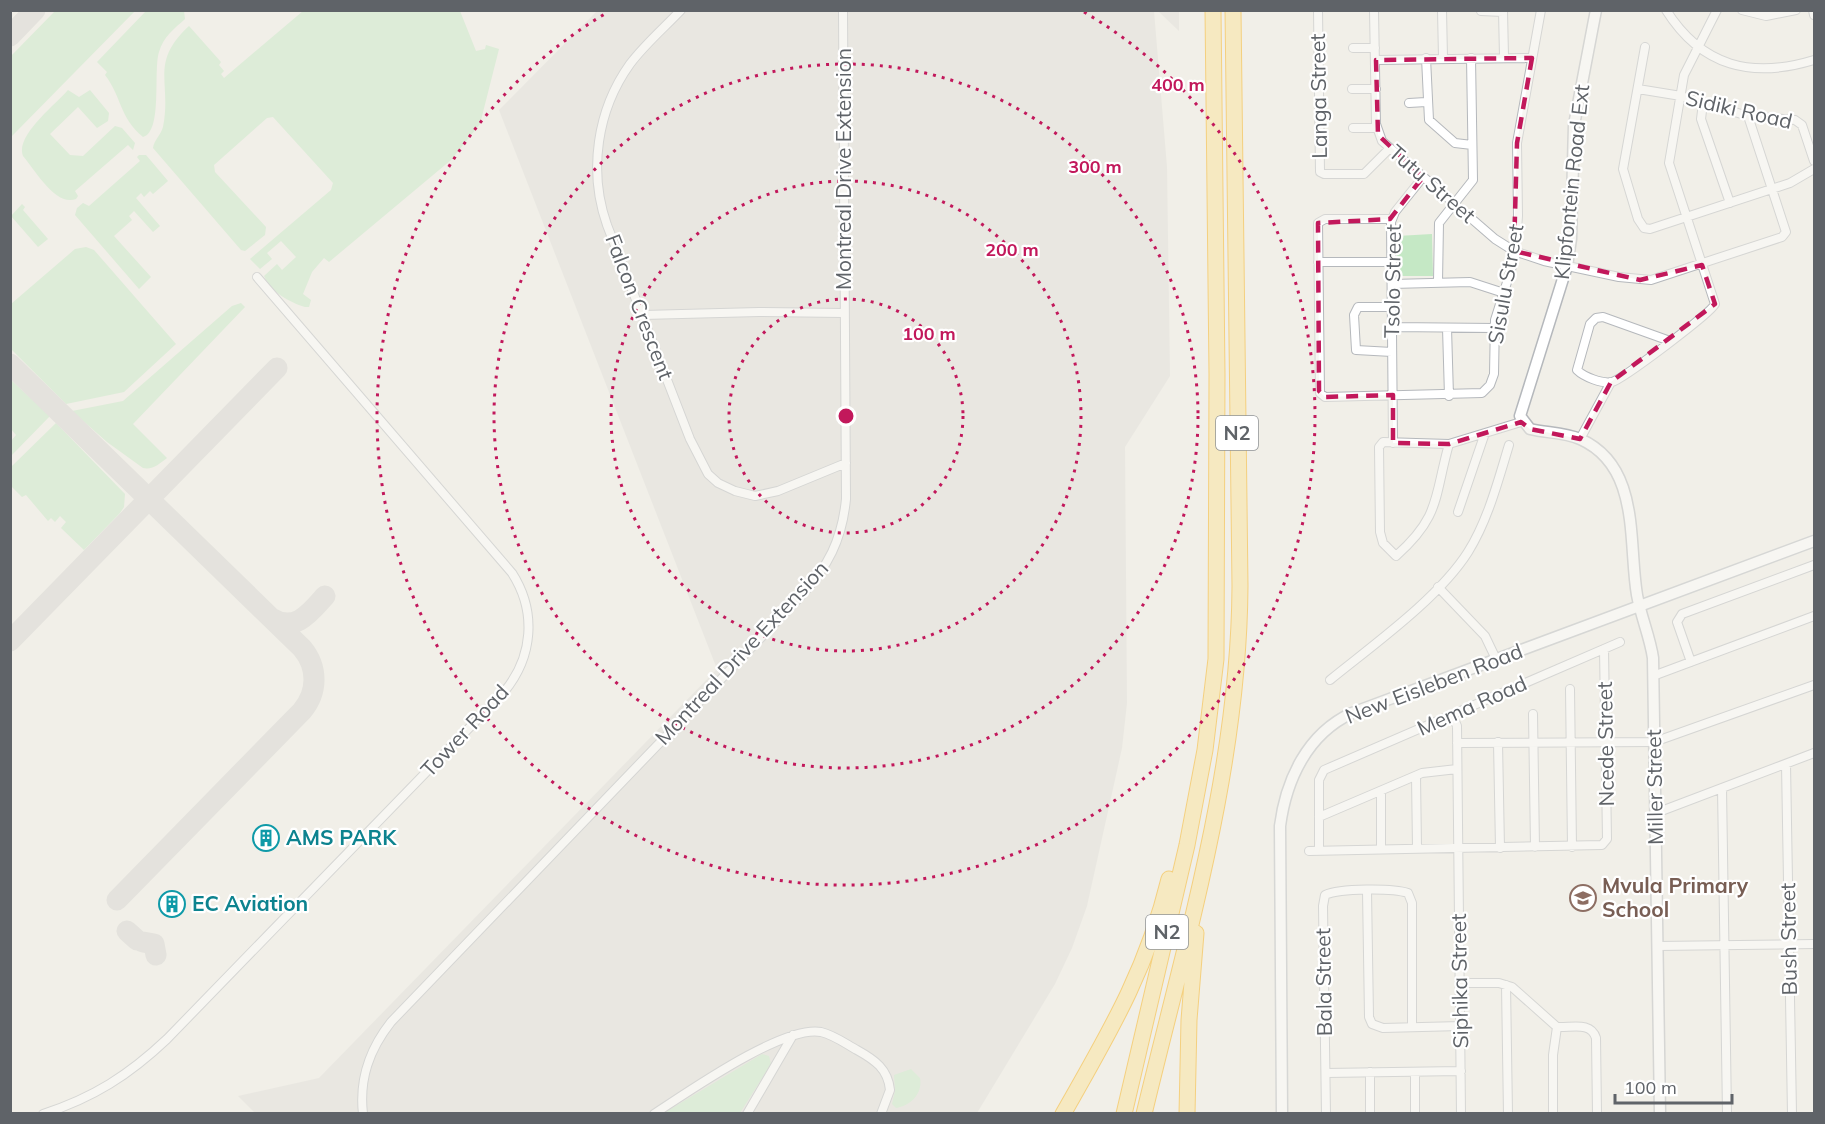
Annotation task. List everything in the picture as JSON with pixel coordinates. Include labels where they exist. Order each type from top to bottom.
[{"type":"highway","name":"N2","points":[[1124,1113],[1187,845],[1205,750],[1216,659],[1218,585],[1213,10]]},
{"type":"highway","name":"N2","points":[[1144,1113],[1208,853],[1229,737],[1240,614],[1233,10]]},
{"type":"highway","points":[[1063,1113],[1114,1024],[1143,963],[1167,889],[1194,768],[1205,750]]},
{"type":"highway","points":[[1187,1113],[1191,985],[1208,853]]},
{"type":"street","name":"Falcon Crescent","points":[[681,10],[645,45],[622,76],[609,99],[598,145],[598,177],[604,214],[699,462],[718,483],[743,494],[765,494],[846,463]]},
{"type":"street","name":"Montreal Drive Extension","points":[[363,1113],[362,1091],[366,1066],[375,1046],[391,1022],[765,634],[824,569],[839,540],[844,522],[846,463],[843,10]]},
{"type":"street","name":"Langa Street","points":[[1318,10],[1320,172],[1324,174],[1364,174],[1389,149]]},
{"type":"street","name":"Tutu Street","points":[[1374,10],[1377,128],[1380,138],[1389,149],[1495,239],[1514,251],[1567,266],[1619,277],[1651,280],[1702,266],[1785,235],[1773,188]]},
{"type":"street","points":[[1442,10],[1443,58]]},
{"type":"street","name":"Sisulu Street","points":[[1318,262],[1320,393],[1325,397],[1477,395],[1490,385],[1494,374],[1494,328],[1514,262],[1518,210],[1517,142],[1541,10]]},
{"type":"street","name":"Klipfontein Road Ext","points":[[1521,422],[1520,409],[1567,266],[1571,239],[1574,124],[1596,10]]},
{"type":"street","points":[[1666,10],[1678,29],[1698,47],[1725,62],[1751,69],[1782,69],[1815,60]]},
{"type":"street","points":[[1580,439],[1611,382],[1714,307],[1715,299],[1669,166],[1684,75],[1717,10]]},
{"type":"street","points":[[1742,10],[1766,16],[1796,10]]},
{"type":"street","points":[[1481,11],[1503,11],[1504,57]]},
{"type":"street","points":[[1645,47],[1623,169],[1638,219],[1644,228],[1650,229],[1803,178],[1815,169]]},
{"type":"street","points":[[1353,48],[1375,48]]},
{"type":"street","points":[[1426,58],[1428,117],[1455,143],[1472,145]]},
{"type":"street","points":[[1438,282],[1438,227],[1473,180],[1471,58]]},
{"type":"street","points":[[1376,60],[1532,58]]},
{"type":"street","name":"Sidiki Road","points":[[1638,88],[1681,96],[1748,116],[1798,121],[1804,130],[1815,162]]},
{"type":"street","points":[[1352,89],[1376,90]]},
{"type":"street","points":[[1409,103],[1426,102]]},
{"type":"street","points":[[1703,103],[1701,119],[1730,203]]},
{"type":"street","points":[[1748,116],[1773,188]]},
{"type":"street","points":[[1353,128],[1377,128]]},
{"type":"street","name":"Tsolo Street","points":[[1393,443],[1392,219],[1423,177]]},
{"type":"street","points":[[1392,219],[1321,220],[1317,225],[1318,262],[1392,262]]},
{"type":"street","name":"Tower Road","points":[[43,1113],[74,1104],[110,1086],[134,1069],[167,1039],[504,692],[518,673],[527,647],[527,604],[512,573],[257,277]]},
{"type":"street","points":[[1392,284],[1470,282],[1504,293]]},
{"type":"street","points":[[1392,307],[1362,307],[1356,309],[1354,315],[1356,350],[1392,352]]},
{"type":"street","points":[[643,315],[759,312],[844,313]]},
{"type":"street","points":[[1611,382],[1603,382],[1577,370],[1590,324],[1596,318],[1603,317],[1670,341]]},
{"type":"street","points":[[1392,327],[1494,328]]},
{"type":"street","points":[[1448,328],[1449,396]]},
{"type":"street","points":[[1449,444],[1436,501],[1429,517],[1417,537],[1396,556],[1381,538],[1378,489],[1379,447],[1383,442],[1449,444],[1521,422],[1530,429],[1580,439],[1602,454],[1616,471],[1622,483],[1629,511],[1640,606]]},
{"type":"street","points":[[1458,512],[1485,433]]},
{"type":"street","points":[[1330,680],[1438,587],[1462,561],[1481,528],[1509,445]]},
{"type":"street","name":"New Eisleben Road","points":[[1282,1113],[1280,826],[1286,792],[1297,766],[1315,741],[1348,715],[1815,541]]},
{"type":"street","points":[[1691,662],[1677,621],[1682,614],[1815,565]]},
{"type":"street","points":[[1438,587],[1485,636],[1496,659]]},
{"type":"street","name":"Miller Street","points":[[1640,606],[1652,649],[1660,1113]]},
{"type":"street","points":[[1653,676],[1815,616]]},
{"type":"street","name":"Mema Road","points":[[1319,817],[1319,780],[1323,770],[1620,642]]},
{"type":"street","name":"Ncede Street","points":[[1572,847],[1598,847],[1607,839],[1604,650]]},
{"type":"street","points":[[1457,743],[1654,742],[1815,685]]},
{"type":"street","points":[[1309,851],[1572,847],[1570,689]]},
{"type":"street","points":[[1533,714],[1535,847]]},
{"type":"street","name":"Siphika Street","points":[[1452,715],[1457,726],[1461,1113]]},
{"type":"street","points":[[1498,742],[1500,848]]},
{"type":"street","points":[[1656,813],[1815,753]]},
{"type":"street","name":"Bush Street","points":[[1786,764],[1792,1113]]},
{"type":"street","points":[[1319,850],[1319,817],[1416,776],[1457,769]]},
{"type":"street","points":[[1416,776],[1417,848]]},
{"type":"street","points":[[1722,788],[1727,1113]]},
{"type":"street","points":[[1381,791],[1381,849]]},
{"type":"street","points":[[1412,1027],[1411,897],[1404,891],[1367,891],[1369,1017],[1372,1024],[1379,1027],[1412,1027],[1461,1026]]},
{"type":"street","name":"Bala Street","points":[[1326,1113],[1324,898],[1329,893],[1367,891]]},
{"type":"street","points":[[1657,946],[1815,944]]},
{"type":"street","points":[[1461,983],[1506,985],[1518,992],[1557,1027],[1586,1027],[1595,1033],[1597,1113]]},
{"type":"street","points":[[1506,985],[1508,1113]]},
{"type":"street","points":[[1553,1113],[1553,1043],[1557,1027]]},
{"type":"street","points":[[654,1113],[734,1063],[793,1035],[812,1031],[830,1035],[882,1067],[890,1090],[881,1113]]},
{"type":"street","points":[[747,1113],[793,1035]]},
{"type":"street","points":[[1326,1073],[1461,1071]]},
{"type":"street","points":[[1370,1072],[1370,1113]]},
{"type":"street","points":[[1415,1073],[1415,1113]]},
{"type":"highlighted area","points":[[1532,58],[1517,143],[1514,251],[1640,280],[1702,265],[1715,304],[1611,382],[1580,439],[1530,429],[1521,422],[1449,444],[1393,443],[1393,395],[1325,397],[1319,391],[1318,223],[1390,219],[1423,177],[1378,135],[1376,60]]},
{"type":"shaded area","points":[[597,11],[1154,11],[1167,167],[1170,376],[1125,447],[1127,703],[1122,748],[1087,906],[1072,948],[1055,984],[977,1113],[256,1114],[238,1096],[319,1078],[717,669],[499,110]]},
{"type":"shaded area","points":[[1158,11],[1179,11],[1179,31]]},
{"type":"green space","points":[[55,11],[135,11],[11,137],[11,56]]},
{"type":"green space","points":[[146,11],[184,11],[185,19],[170,33],[159,52],[153,124],[149,133],[143,137],[129,122],[105,75],[107,72],[97,62]]},
{"type":"green space","points":[[303,11],[460,11],[476,51],[485,49],[486,45],[499,49],[480,124],[451,160],[329,262],[324,258],[312,272],[303,294],[311,300],[309,307],[281,296],[264,276],[277,264],[282,270],[296,257],[281,241],[267,253],[272,259],[260,269],[250,259],[331,190],[333,183],[273,117],[267,118],[214,165],[215,172],[266,227],[265,235],[245,251],[241,250],[153,148],[163,127],[164,74],[169,51],[189,26],[221,62],[219,65],[224,71],[221,74],[224,78]]},
{"type":"green space","points":[[68,90],[79,97],[90,90],[109,113],[108,121],[97,128],[78,107],[50,134],[70,155],[83,156],[115,126],[122,128],[135,143],[133,150],[128,145],[75,191],[78,196],[76,199],[68,200],[61,198],[46,186],[23,156],[22,148],[30,130]]},
{"type":"green space","points":[[146,155],[168,181],[153,194],[150,191],[144,197],[141,193],[136,198],[160,226],[153,232],[134,211],[129,216],[132,220],[114,236],[151,277],[139,289],[75,215],[77,208],[83,203],[89,206],[140,161],[137,157]]},
{"type":"green space","points":[[22,204],[25,207],[23,210],[48,239],[38,247],[11,216]]},
{"type":"green space","points":[[1432,234],[1433,276],[1400,276],[1397,273],[1397,236]]},
{"type":"green space","points":[[86,247],[94,250],[176,344],[124,392],[66,404],[11,349],[11,304],[75,249]]},
{"type":"green space","points":[[241,303],[245,307],[133,424],[167,458],[159,464],[143,468],[107,442],[72,411],[123,401],[232,306]]},
{"type":"green space","points":[[10,379],[50,416],[11,456],[11,441],[16,435],[11,429]]},
{"type":"green space","points":[[56,423],[125,494],[124,507],[120,513],[84,550],[61,528],[66,522],[60,516],[55,522],[51,518],[48,521],[26,495],[22,497],[11,486],[11,467]]},
{"type":"green space","points":[[762,1054],[769,1056],[771,1064],[740,1113],[664,1113]]},
{"type":"green space","points":[[911,1069],[920,1078],[920,1089],[911,1102],[896,1108],[892,1104],[895,1091],[894,1075]]},
{"type":"taxiway","points":[[10,36],[35,10]]},
{"type":"taxiway","points":[[10,364],[302,648],[313,671],[311,696],[302,711],[117,900]]},
{"type":"taxiway","points":[[10,641],[277,368]]},
{"type":"taxiway","points":[[271,618],[280,622],[295,622],[308,614],[325,596]]},
{"type":"taxiway","points":[[127,931],[137,940]]},
{"type":"taxiway","points":[[143,942],[154,944],[156,955]]},
{"type":"place","name":"AMS PARK","points":[[266,838]]},
{"type":"place","name":"Mvula Primary School","points":[[1583,898]]},
{"type":"place","name":"EC Aviation","points":[[172,904]]}]
